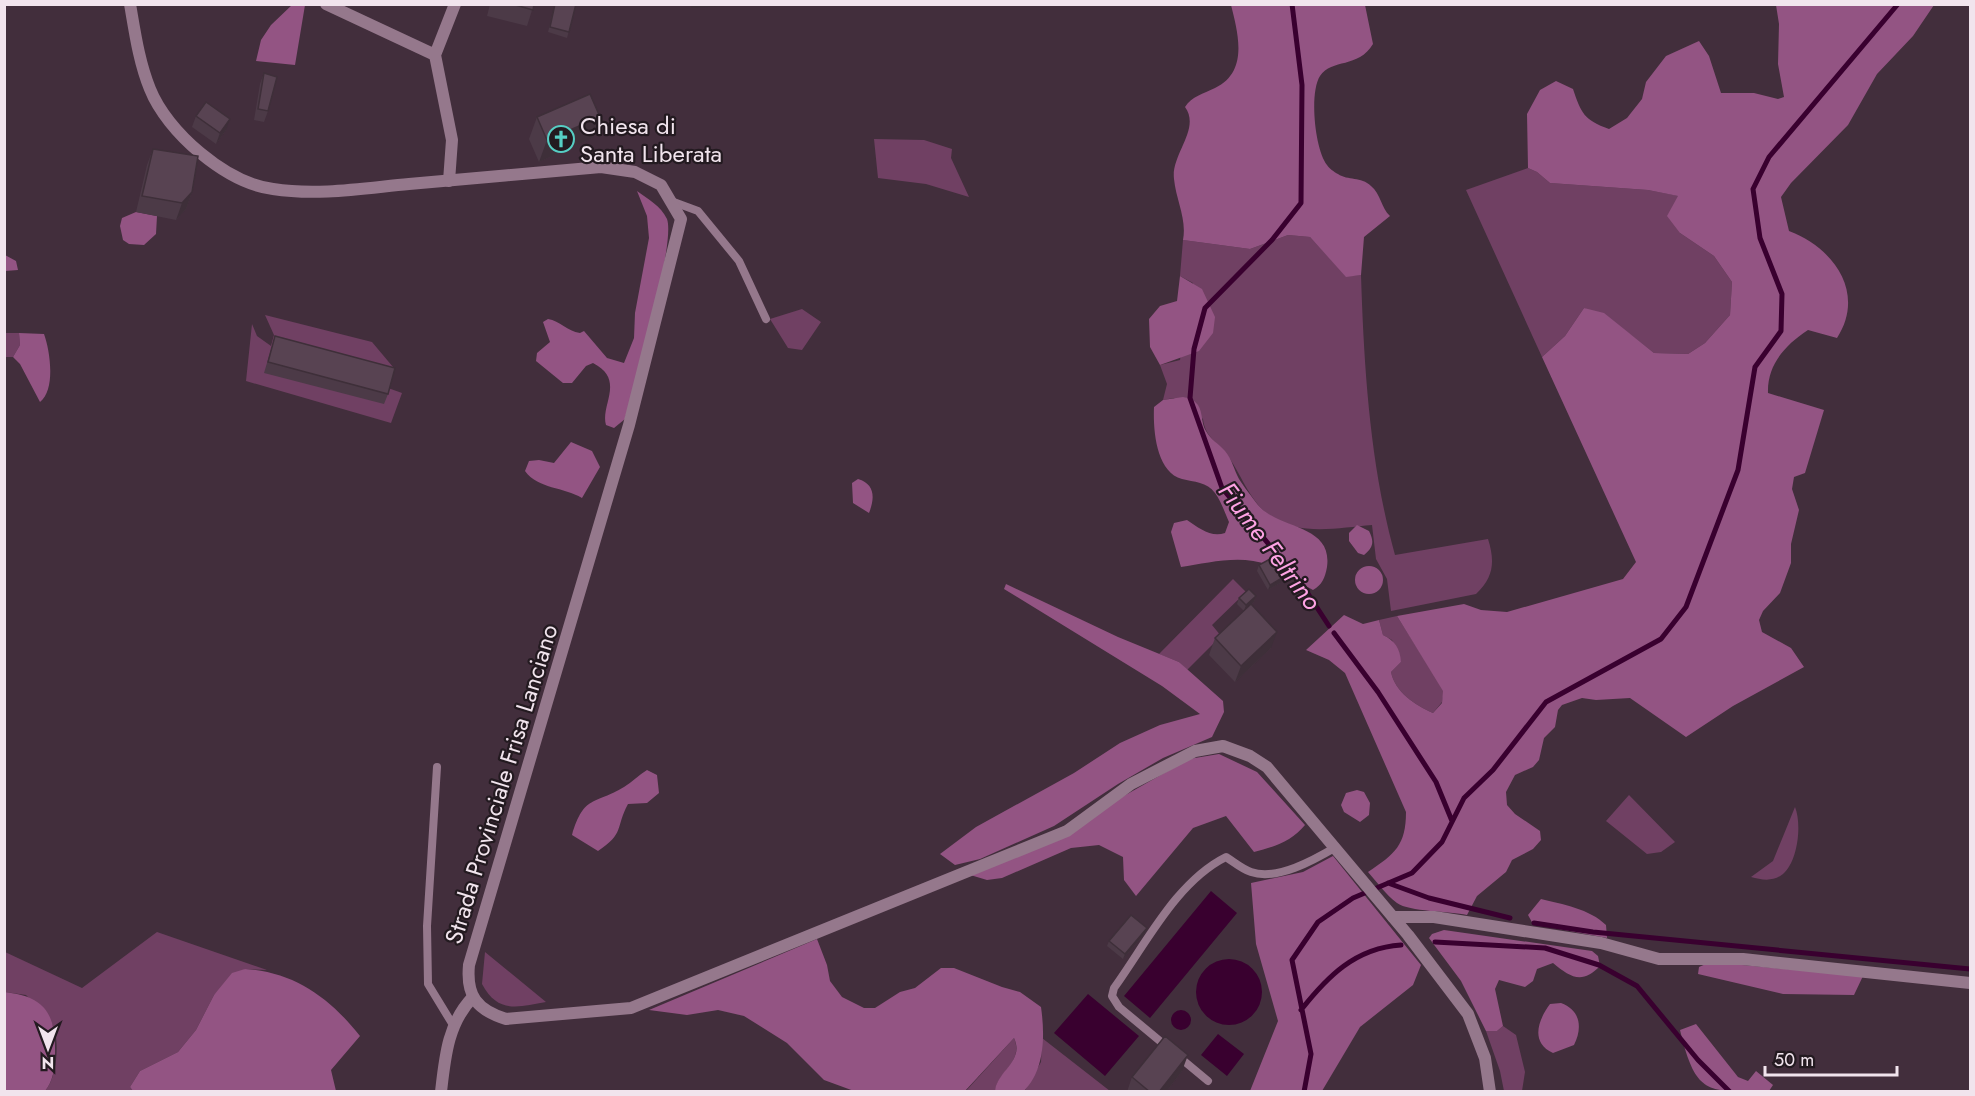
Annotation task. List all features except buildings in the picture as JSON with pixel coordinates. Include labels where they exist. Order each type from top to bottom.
[{"type":"street","name":"Strada Provinciale Frisa Lanciano","points":[[130,4],[138,50],[151,91],[169,119],[195,149],[227,172],[252,185],[321,192],[600,167],[634,172],[661,185],[681,219],[629,425],[469,965],[468,981],[473,997]]},
{"type":"street","points":[[327,4],[435,55]]},
{"type":"street","points":[[449,181],[452,140],[435,55],[455,4]]},
{"type":"street","points":[[441,1092],[445,1055],[453,1025],[462,1009],[473,997],[487,1013],[506,1019],[631,1008],[1067,831],[1131,784],[1195,751],[1223,746],[1251,756],[1267,767],[1393,917],[1468,1014],[1485,1058],[1490,1092]]},
{"type":"street","points":[[1393,917],[1434,917],[1601,943],[1659,959],[1743,959],[1971,983]]},
{"type":"lane","points":[[670,201],[698,211],[739,261],[766,319]]},
{"type":"lane","points":[[436,767],[427,926],[428,984],[453,1025]]},
{"type":"lane","points":[[1208,1081],[1119,1007],[1112,996],[1114,988],[1173,903],[1209,865],[1226,857],[1252,872],[1286,870],[1310,862],[1336,847]]},
{"type":"shaded area","points":[[293,4],[305,5],[295,65],[256,61],[261,40],[271,25]]},
{"type":"shaded area","points":[[1231,5],[1365,5],[1373,44],[1360,57],[1325,70],[1317,84],[1314,108],[1319,147],[1327,165],[1342,176],[1363,181],[1371,186],[1390,216],[1364,237],[1361,275],[1346,277],[1310,237],[1288,235],[1250,249],[1183,240],[1184,225],[1175,187],[1174,170],[1190,124],[1185,107],[1194,98],[1226,81],[1233,72],[1237,62],[1238,39]]},
{"type":"shaded area","points":[[1776,5],[1934,5],[1913,36],[1877,74],[1848,125],[1791,183],[1781,197],[1789,231],[1820,249],[1832,260],[1841,274],[1848,305],[1845,321],[1837,338],[1808,330],[1785,349],[1774,365],[1768,383],[1768,393],[1824,410],[1805,473],[1794,477],[1792,489],[1799,510],[1791,544],[1791,563],[1780,593],[1763,611],[1759,620],[1762,632],[1791,648],[1804,667],[1733,706],[1686,737],[1630,698],[1596,700],[1582,698],[1562,705],[1558,710],[1555,727],[1544,738],[1539,760],[1533,767],[1515,775],[1506,792],[1507,805],[1515,814],[1540,831],[1541,840],[1533,849],[1512,860],[1506,872],[1477,896],[1467,915],[1403,906],[1389,896],[1368,872],[1397,848],[1404,833],[1406,812],[1345,673],[1329,660],[1306,650],[1344,615],[1363,624],[1379,620],[1383,635],[1394,642],[1398,649],[1401,662],[1391,672],[1397,686],[1413,702],[1433,713],[1442,703],[1443,691],[1397,616],[1464,604],[1481,610],[1507,612],[1623,579],[1636,562],[1542,357],[1565,336],[1584,308],[1604,313],[1654,353],[1688,354],[1705,343],[1730,315],[1732,282],[1714,256],[1680,233],[1667,216],[1678,196],[1648,190],[1550,183],[1528,168],[1527,114],[1540,90],[1556,81],[1573,89],[1581,110],[1589,119],[1609,129],[1627,118],[1642,99],[1646,82],[1666,56],[1699,41],[1709,56],[1721,93],[1754,93],[1778,99],[1784,97],[1778,64],[1779,24]]},
{"type":"shaded area","points":[[874,139],[924,140],[952,149],[951,158],[969,197],[926,184],[878,178]]},
{"type":"shaded area","points":[[1528,168],[1550,183],[1648,190],[1679,196],[1680,233],[1714,256],[1732,282],[1730,315],[1705,343],[1688,354],[1654,353],[1631,335],[1584,308],[1565,336],[1542,357],[1466,190]]},
{"type":"shaded area","points":[[637,191],[654,203],[667,219],[666,256],[653,316],[625,419],[614,428],[606,425],[610,385],[603,370],[593,363],[586,366],[572,383],[563,383],[536,361],[537,353],[550,342],[543,322],[548,319],[575,332],[584,331],[607,358],[624,363],[634,338],[635,313],[649,238],[647,216]]},
{"type":"shaded area","points":[[136,212],[157,216],[156,234],[144,245],[129,244],[123,240],[120,226],[122,218]]},
{"type":"shaded area","points":[[1288,235],[1310,237],[1346,276],[1361,275],[1364,345],[1374,451],[1386,521],[1395,555],[1488,539],[1492,554],[1490,575],[1476,594],[1391,611],[1387,579],[1376,559],[1372,525],[1312,529],[1284,523],[1271,516],[1255,501],[1230,459],[1207,431],[1203,419],[1174,398],[1163,400],[1167,384],[1160,365],[1180,360],[1193,283],[1180,276],[1183,240],[1250,249]]},
{"type":"shaded area","points":[[5,255],[16,261],[18,270],[5,271]]},
{"type":"shaded area","points":[[1180,276],[1202,289],[1215,317],[1213,333],[1199,351],[1160,365],[1150,347],[1149,319],[1160,306],[1177,301]]},
{"type":"shaded area","points":[[802,309],[821,322],[802,350],[788,348],[770,319]]},
{"type":"shaded area","points":[[265,315],[372,342],[393,367],[388,388],[402,393],[391,423],[246,381],[252,324],[257,336],[271,346],[274,335]]},
{"type":"shaded area","points":[[4,333],[19,333],[20,345],[13,357],[5,357]]},
{"type":"shaded area","points":[[19,333],[44,334],[50,359],[50,379],[45,396],[40,402],[20,364],[13,357],[20,345]]},
{"type":"shaded area","points":[[1183,397],[1191,399],[1198,405],[1206,431],[1227,454],[1239,479],[1258,505],[1278,519],[1303,529],[1322,543],[1327,553],[1327,567],[1319,586],[1313,590],[1268,565],[1247,560],[1224,560],[1181,567],[1171,532],[1174,523],[1187,520],[1205,531],[1220,534],[1225,533],[1229,522],[1212,489],[1173,475],[1161,459],[1154,427],[1154,407],[1163,400]]},
{"type":"shaded area","points":[[571,442],[592,451],[600,467],[582,498],[544,485],[530,477],[525,471],[529,461],[554,463]]},
{"type":"shaded area","points":[[858,479],[871,488],[873,497],[869,513],[853,503],[852,483]]},
{"type":"shaded area","points":[[1357,525],[1369,531],[1372,538],[1371,547],[1364,555],[1358,553],[1349,541],[1349,533]]},
{"type":"shaded area","points":[[1369,566],[1379,570],[1383,580],[1379,590],[1369,594],[1359,590],[1355,580],[1359,570]]},
{"type":"shaded area","points":[[1233,579],[1246,592],[1212,625],[1221,636],[1187,670],[1179,662],[1159,654]]},
{"type":"shaded area","points":[[1006,584],[1118,637],[1179,662],[1223,701],[1224,712],[1212,737],[1163,758],[1054,826],[980,859],[955,865],[940,854],[976,827],[1074,773],[1120,743],[1160,725],[1200,714],[1162,686],[1004,589]]},
{"type":"shaded area","points":[[1397,616],[1444,691],[1442,702],[1433,713],[1419,706],[1401,692],[1393,679],[1391,672],[1401,662],[1392,640],[1383,635],[1379,620]]},
{"type":"shaded area","points":[[1219,754],[1257,772],[1305,825],[1282,843],[1254,852],[1226,816],[1193,828],[1136,896],[1124,880],[1123,857],[1099,845],[1071,848],[1002,878],[987,880],[967,874],[1115,801],[1189,759]]},
{"type":"shaded area","points":[[647,770],[657,775],[659,793],[647,803],[628,804],[616,835],[607,845],[598,851],[572,835],[576,822],[586,807],[624,787]]},
{"type":"shaded area","points":[[1357,790],[1364,792],[1370,803],[1369,815],[1360,822],[1344,812],[1341,805],[1346,793]]},
{"type":"shaded area","points":[[1629,795],[1675,842],[1661,852],[1647,854],[1606,821]]},
{"type":"shaded area","points":[[1795,807],[1798,823],[1797,842],[1788,868],[1779,877],[1771,879],[1751,877],[1773,861]]},
{"type":"shaded area","points":[[1333,856],[1421,965],[1413,985],[1360,1027],[1322,1091],[1250,1091],[1278,1021],[1256,944],[1251,883],[1303,872]]},
{"type":"shaded area","points":[[1211,891],[1237,913],[1150,1018],[1124,996]]},
{"type":"shaded area","points":[[1541,899],[1575,908],[1599,919],[1606,925],[1607,938],[1533,924],[1528,915]]},
{"type":"shaded area","points":[[1444,930],[1592,951],[1598,956],[1600,966],[1587,976],[1576,977],[1553,963],[1537,969],[1533,981],[1525,987],[1499,980],[1495,989],[1503,1026],[1497,1031],[1486,1031],[1461,981],[1429,938],[1432,934]]},
{"type":"shaded area","points":[[157,932],[267,970],[245,969],[214,995],[196,1030],[178,1052],[140,1071],[130,1087],[133,1091],[45,1091],[52,1079],[56,1063],[57,1046],[54,1027],[26,995],[5,992],[5,952],[82,988]]},
{"type":"shaded area","points":[[817,939],[827,965],[830,981],[842,997],[864,1008],[875,1008],[900,992],[915,988],[941,968],[954,968],[1020,992],[1041,1007],[1042,1052],[1031,1083],[1024,1091],[995,1091],[1000,1078],[1016,1053],[1014,1038],[965,1091],[854,1091],[824,1080],[787,1043],[744,1016],[718,1010],[687,1015],[649,1010]]},
{"type":"shaded area","points":[[485,952],[546,1002],[510,1006],[495,1000],[482,984]]},
{"type":"shaded area","points":[[1223,959],[1235,959],[1247,964],[1257,974],[1262,992],[1260,1005],[1247,1020],[1235,1025],[1223,1025],[1211,1020],[1201,1010],[1196,998],[1196,986],[1201,974],[1211,964]]},
{"type":"shaded area","points":[[1708,963],[1863,976],[1854,995],[1783,994],[1698,974],[1699,967]]},
{"type":"shaded area","points":[[245,969],[279,975],[310,989],[336,1010],[360,1036],[331,1070],[336,1091],[133,1091],[130,1087],[140,1071],[178,1052],[196,1030],[214,995],[232,973]]},
{"type":"shaded area","points":[[5,992],[31,998],[40,1004],[51,1019],[54,1029],[55,1065],[52,1079],[45,1091],[5,1091]]},
{"type":"shaded area","points":[[1088,994],[1139,1036],[1105,1076],[1054,1033]]},
{"type":"shaded area","points":[[1561,1003],[1576,1015],[1579,1026],[1574,1045],[1553,1053],[1541,1043],[1538,1031],[1542,1017],[1550,1004]]},
{"type":"shaded area","points":[[1181,1010],[1188,1013],[1191,1020],[1188,1027],[1181,1030],[1174,1027],[1171,1020],[1174,1013]]},
{"type":"shaded area","points":[[1696,1024],[1738,1077],[1748,1081],[1756,1071],[1773,1085],[1769,1091],[1718,1090],[1707,1086],[1699,1079],[1692,1068],[1680,1030]]},
{"type":"shaded area","points":[[1503,1026],[1516,1035],[1525,1072],[1522,1091],[1504,1091],[1500,1071],[1486,1031],[1497,1031]]},
{"type":"shaded area","points":[[1218,1034],[1244,1054],[1227,1076],[1201,1055]]},
{"type":"shaded area","points":[[1014,1038],[1016,1054],[995,1091],[965,1092]]},
{"type":"shaded area","points":[[1042,1038],[1110,1091],[1024,1092],[1041,1062]]},
{"type":"waterway","name":"Fiume Feltrino","points":[[1292,4],[1302,85],[1301,203],[1272,240],[1205,308],[1194,349],[1190,398],[1222,488],[1301,583],[1329,626]]},
{"type":"waterway","points":[[1304,1092],[1311,1054],[1292,960],[1318,922],[1353,898],[1412,873],[1442,842],[1464,798],[1493,770],[1546,702],[1661,639],[1686,607],[1738,470],[1755,367],[1781,331],[1782,294],[1760,238],[1753,189],[1769,157],[1898,4]]},
{"type":"waterway","name":"Fiume Feltrino","points":[[1334,633],[1378,692],[1436,782],[1452,821]]},
{"type":"waterway","points":[[1388,883],[1429,898],[1510,918]]},
{"type":"waterway","points":[[1534,923],[1593,932],[1970,969]]},
{"type":"waterway","points":[[1435,942],[1545,948],[1599,965],[1637,986],[1698,1060],[1730,1092]]},
{"type":"waterway","points":[[1301,1010],[1321,986],[1356,958],[1385,947],[1401,945]]},
{"type":"place","name":"Chiesa di Santa Liberata","points":[[561,139]]}]
